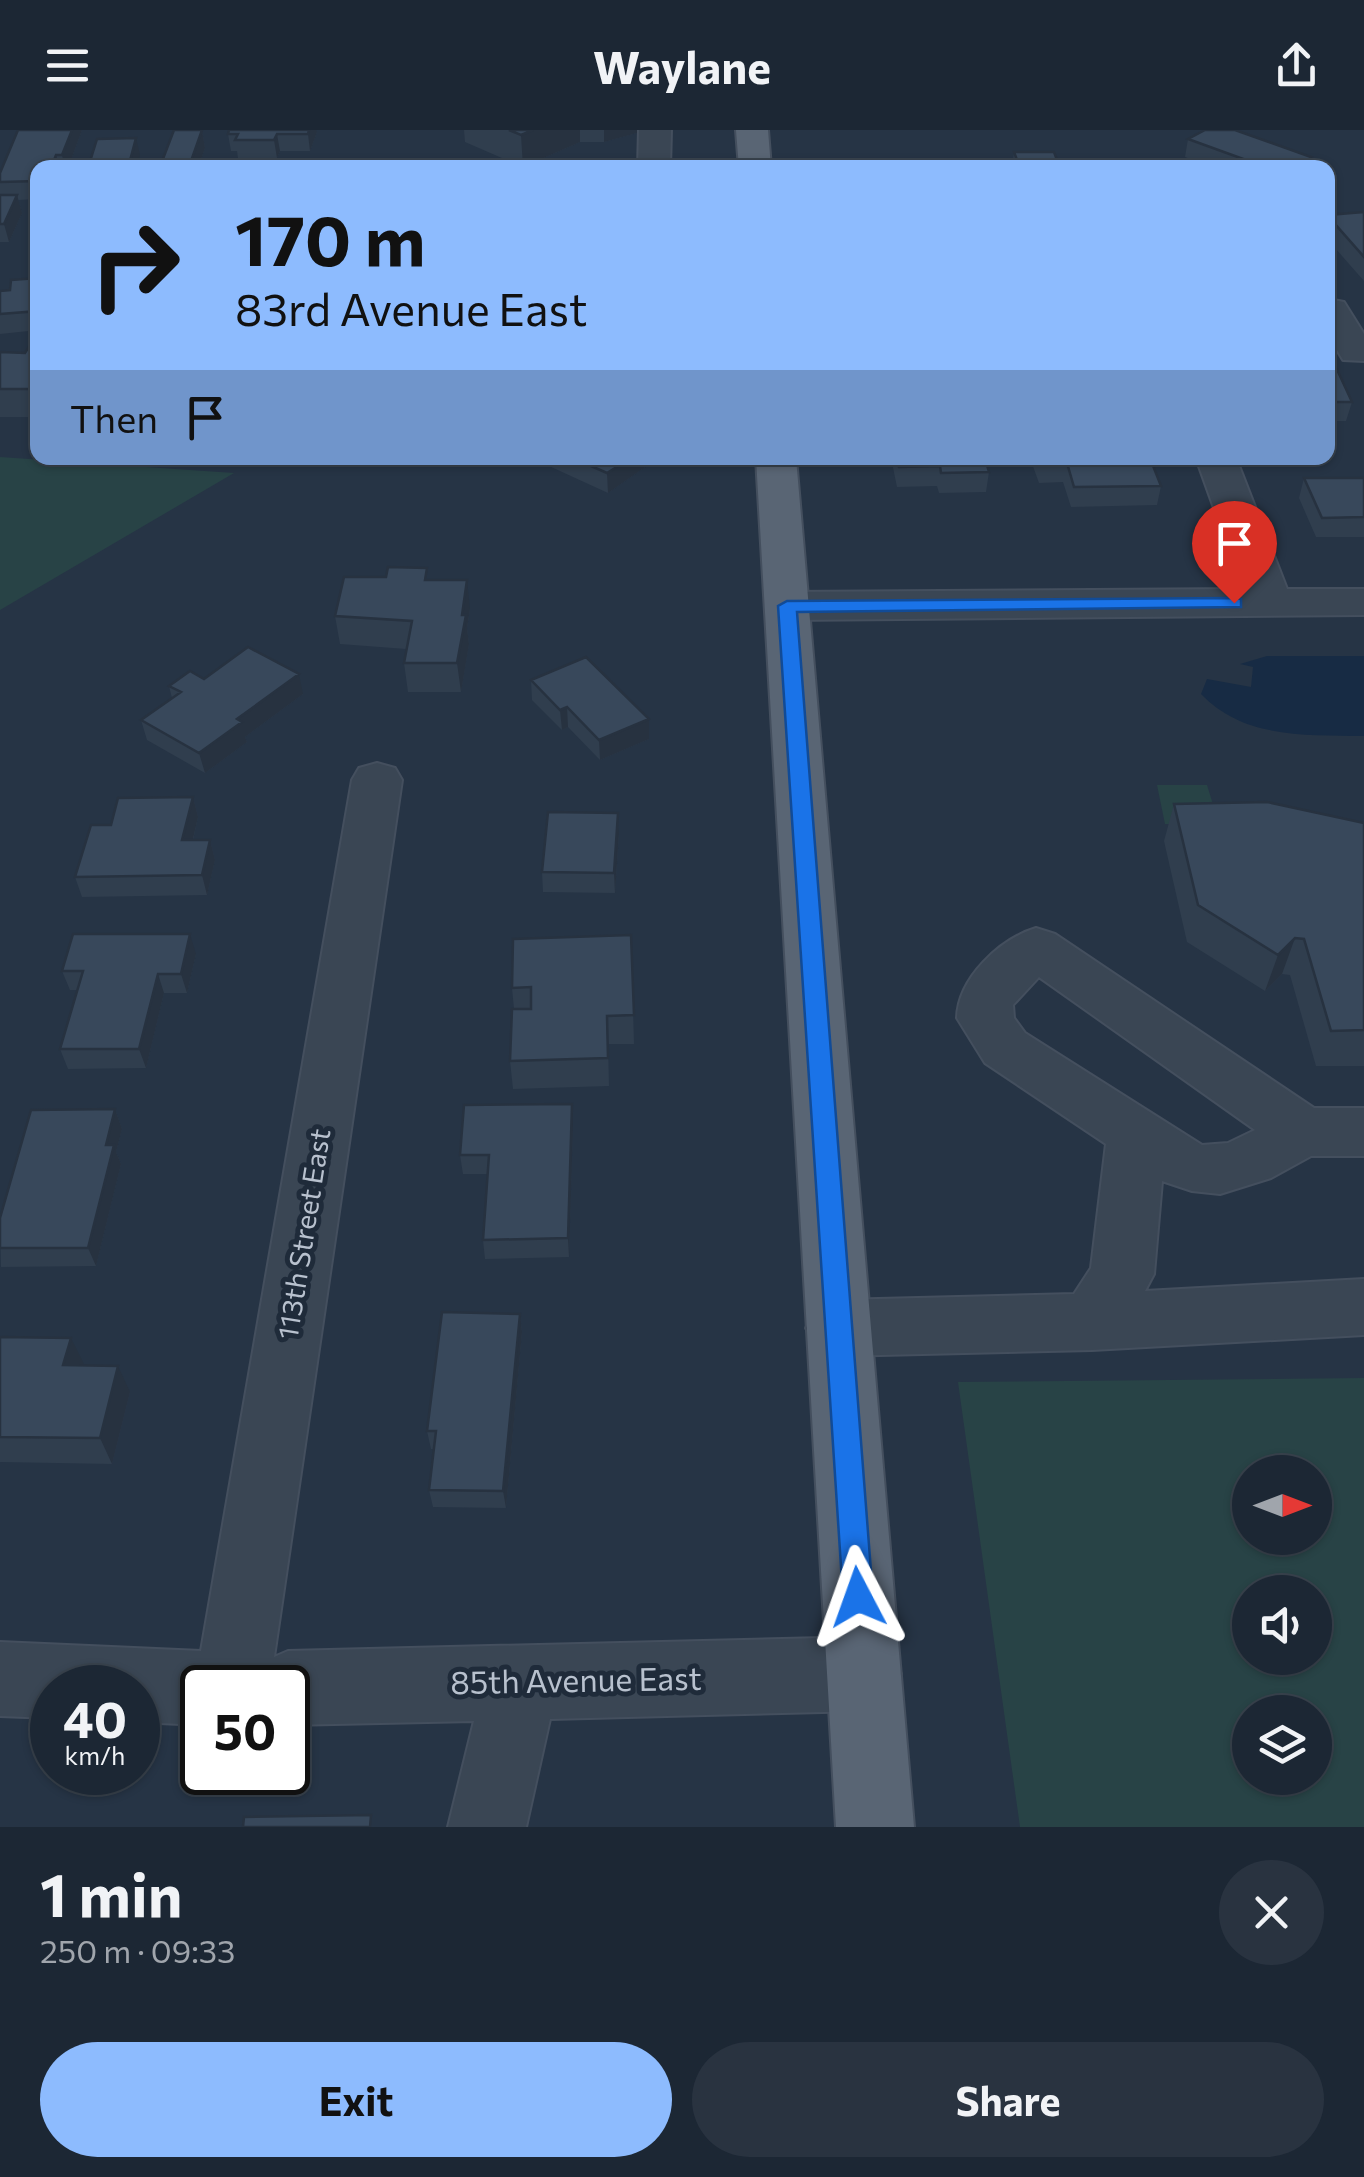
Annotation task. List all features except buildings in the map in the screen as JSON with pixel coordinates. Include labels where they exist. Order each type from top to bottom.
[{"type":"main road","points":[[752,130],[754,160]]},
{"type":"main road","points":[[777,465],[875,1827]]},
{"type":"street","points":[[654,130],[654,160]]},
{"type":"street","points":[[1335,316],[1356,352]]},
{"type":"street","points":[[1219,465],[1270,603]]},
{"type":"street","points":[[787,606],[1364,602]]},
{"type":"street","name":"113th Street East","points":[[236,1665],[377,780]]},
{"type":"street","points":[[1303,1132],[1036,948],[988,994],[983,1011],[988,1030],[1006,1048],[1191,1167],[1208,1172],[1230,1168],[1303,1132],[1364,1132]]},
{"type":"street","points":[[1092,1322],[1122,1274],[1138,1134]]},
{"type":"street","points":[[838,1328],[1092,1322],[1364,1307]]},
{"type":"street","name":"85th Avenue East","points":[[310,1687],[864,1674]]},
{"type":"street","points":[[0,1678],[180,1687]]},
{"type":"street","points":[[486,1827],[520,1682]]},
{"type":"green space","points":[[0,457],[30,459],[30,465],[117,465],[234,473],[0,610]]},
{"type":"green space","points":[[1157,785],[1207,785],[1219,824],[1165,824]]},
{"type":"green space","points":[[1364,1378],[1364,1827],[1020,1827],[958,1382]]},
{"type":"water","points":[[1267,656],[1364,656],[1364,736],[1298,734],[1256,727],[1218,709],[1201,694],[1207,679],[1251,687],[1253,667],[1240,664]]},
{"type":"route","points":[[858,1597],[787,606],[1234,603]]}]
